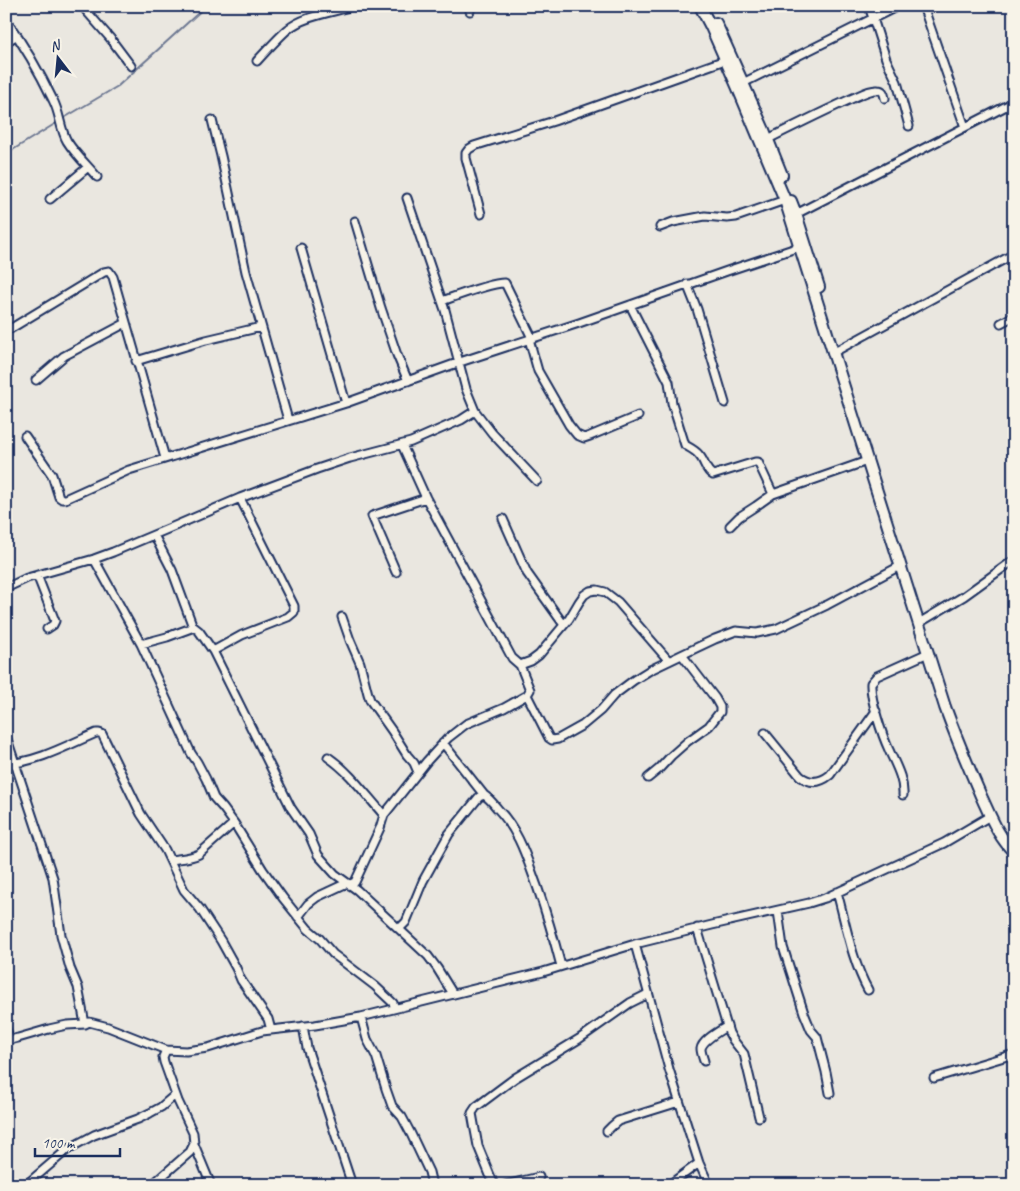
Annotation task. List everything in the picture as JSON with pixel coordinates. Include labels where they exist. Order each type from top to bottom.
[{"type":"main road","points":[[700,6],[743,83],[768,140],[952,709],[992,805],[1014,844]]},
{"type":"main road","points":[[708,6],[784,200],[793,215],[799,247],[837,356],[867,461],[945,707],[990,816],[1001,836],[1014,852]]},
{"type":"street","points":[[83,6],[131,66]]},
{"type":"street","points":[[257,61],[294,25],[308,18],[353,6]]},
{"type":"street","points":[[869,6],[886,59],[897,82],[909,126]]},
{"type":"street","points":[[743,83],[898,6]]},
{"type":"street","points":[[923,6],[966,127]]},
{"type":"street","points":[[6,20],[38,70],[58,111],[66,139],[97,177]]},
{"type":"street","points":[[6,42],[17,36]]},
{"type":"street","points":[[480,214],[466,158],[466,153],[469,149],[729,59]]},
{"type":"street","points":[[768,140],[862,94],[880,90],[883,91],[885,98]]},
{"type":"street","points":[[793,215],[1014,102]]},
{"type":"street","points":[[212,120],[246,272],[288,420]]},
{"type":"street","points":[[50,199],[88,167]]},
{"type":"street","points":[[408,198],[442,301],[466,389],[474,410],[492,434],[538,481]]},
{"type":"street","points":[[660,227],[673,222],[706,216],[736,217],[784,200]]},
{"type":"street","points":[[355,221],[381,308],[408,381]]},
{"type":"street","points":[[25,436],[52,474],[59,496],[62,499],[70,498],[128,470],[346,403],[460,362],[799,247]]},
{"type":"street","points":[[301,248],[346,403]]},
{"type":"street","points":[[837,356],[1014,254]]},
{"type":"street","points":[[10,329],[104,272],[109,271],[113,277],[165,458]]},
{"type":"street","points":[[442,301],[505,283],[530,339],[538,371],[569,425],[577,435],[584,438],[638,416]]},
{"type":"street","points":[[687,284],[697,308],[725,403]]},
{"type":"street","points":[[630,304],[669,382],[672,403],[685,445],[700,456],[708,471],[713,475],[758,462],[773,494]]},
{"type":"street","points":[[1001,323],[1014,316]]},
{"type":"street","points":[[36,380],[64,356],[126,323]]},
{"type":"street","points":[[136,361],[206,340],[261,327]]},
{"type":"street","points":[[6,588],[37,575],[94,559],[240,498],[317,469],[350,458],[402,445],[461,420],[474,410]]},
{"type":"street","points":[[298,917],[308,904],[317,897],[355,882],[384,815],[452,734],[466,724],[504,708],[527,695],[530,690],[520,665],[512,658],[426,498],[402,445]]},
{"type":"street","points":[[730,526],[739,516],[773,494],[867,461]]},
{"type":"street","points":[[213,651],[242,635],[290,616],[294,612],[294,606],[240,498]]},
{"type":"street","points":[[396,572],[372,516],[426,498]]},
{"type":"street","points":[[503,519],[527,574],[564,625]]},
{"type":"street","points":[[154,535],[172,570],[193,627],[199,631],[213,651],[291,808],[308,834],[318,856],[329,869],[357,890],[418,946],[433,962],[453,994]]},
{"type":"street","points":[[94,559],[141,644],[212,795],[234,823],[268,879],[298,917],[333,954],[376,986],[396,1008]]},
{"type":"street","points":[[924,620],[964,596],[1014,560]]},
{"type":"street","points":[[527,695],[549,738],[555,740],[583,725],[601,710],[614,695],[650,670],[736,631],[757,633],[776,629],[827,605],[900,566]]},
{"type":"street","points":[[37,575],[55,621],[47,629]]},
{"type":"street","points":[[520,665],[539,655],[564,625],[578,602],[584,596],[590,591],[601,590],[618,602],[669,661]]},
{"type":"street","points":[[342,618],[360,663],[370,700],[407,755],[421,769]]},
{"type":"street","points":[[141,644],[193,627]]},
{"type":"street","points":[[903,794],[904,787],[886,743],[876,711],[871,689],[872,681],[877,676],[928,653]]},
{"type":"street","points":[[648,778],[688,741],[709,726],[720,712],[720,707],[715,698],[682,655]]},
{"type":"street","points":[[765,733],[800,776],[805,780],[816,782],[830,774],[876,711]]},
{"type":"street","points":[[6,764],[44,756],[96,733],[102,734],[141,814],[170,860],[184,890],[217,934],[241,980],[268,1019],[271,1030]]},
{"type":"street","points":[[6,736],[53,878],[61,935],[70,968],[78,987],[85,1024]]},
{"type":"street","points":[[443,743],[484,795],[490,799],[514,828],[522,845],[550,926],[561,966]]},
{"type":"street","points":[[328,757],[352,777],[384,815]]},
{"type":"street","points":[[399,929],[406,922],[423,881],[449,834],[478,797],[484,795]]},
{"type":"street","points":[[6,1029],[8,1040],[67,1025],[89,1022],[108,1026],[166,1050],[176,1052],[197,1050],[253,1033],[361,1017],[543,972],[635,944],[697,928],[809,903],[837,892],[944,842],[990,816]]},
{"type":"street","points":[[170,860],[184,859],[199,854],[234,823]]},
{"type":"street","points":[[837,892],[852,951],[868,990]]},
{"type":"street","points":[[778,911],[783,947],[804,1013],[811,1030],[817,1037],[830,1094]]},
{"type":"street","points":[[697,928],[727,1026],[733,1040],[744,1054],[759,1117]]},
{"type":"street","points":[[635,944],[679,1102],[699,1163],[710,1185]]},
{"type":"street","points":[[494,1185],[478,1146],[472,1115],[476,1107],[515,1078],[579,1039],[630,1003],[648,994]]},
{"type":"street","points":[[361,1017],[367,1039],[376,1056],[392,1106],[402,1117],[411,1134],[429,1172],[432,1185]]},
{"type":"street","points":[[303,1026],[307,1048],[352,1185]]},
{"type":"street","points":[[704,1061],[701,1050],[703,1044],[727,1026]]},
{"type":"street","points":[[166,1050],[163,1057],[176,1095],[193,1133],[194,1144],[211,1185]]},
{"type":"street","points":[[934,1078],[1014,1054]]},
{"type":"street","points":[[26,1185],[68,1149],[94,1134],[144,1116],[161,1107],[176,1095]]},
{"type":"street","points":[[607,1131],[618,1121],[679,1102]]},
{"type":"street","points":[[152,1185],[190,1152],[194,1144]]},
{"type":"street","points":[[669,1185],[699,1163]]},
{"type":"street","points":[[505,1185],[539,1177]]},
{"type":"waterway","points":[[64,118],[118,86],[206,6]]},
{"type":"waterway","points":[[6,154],[58,122]]}]
